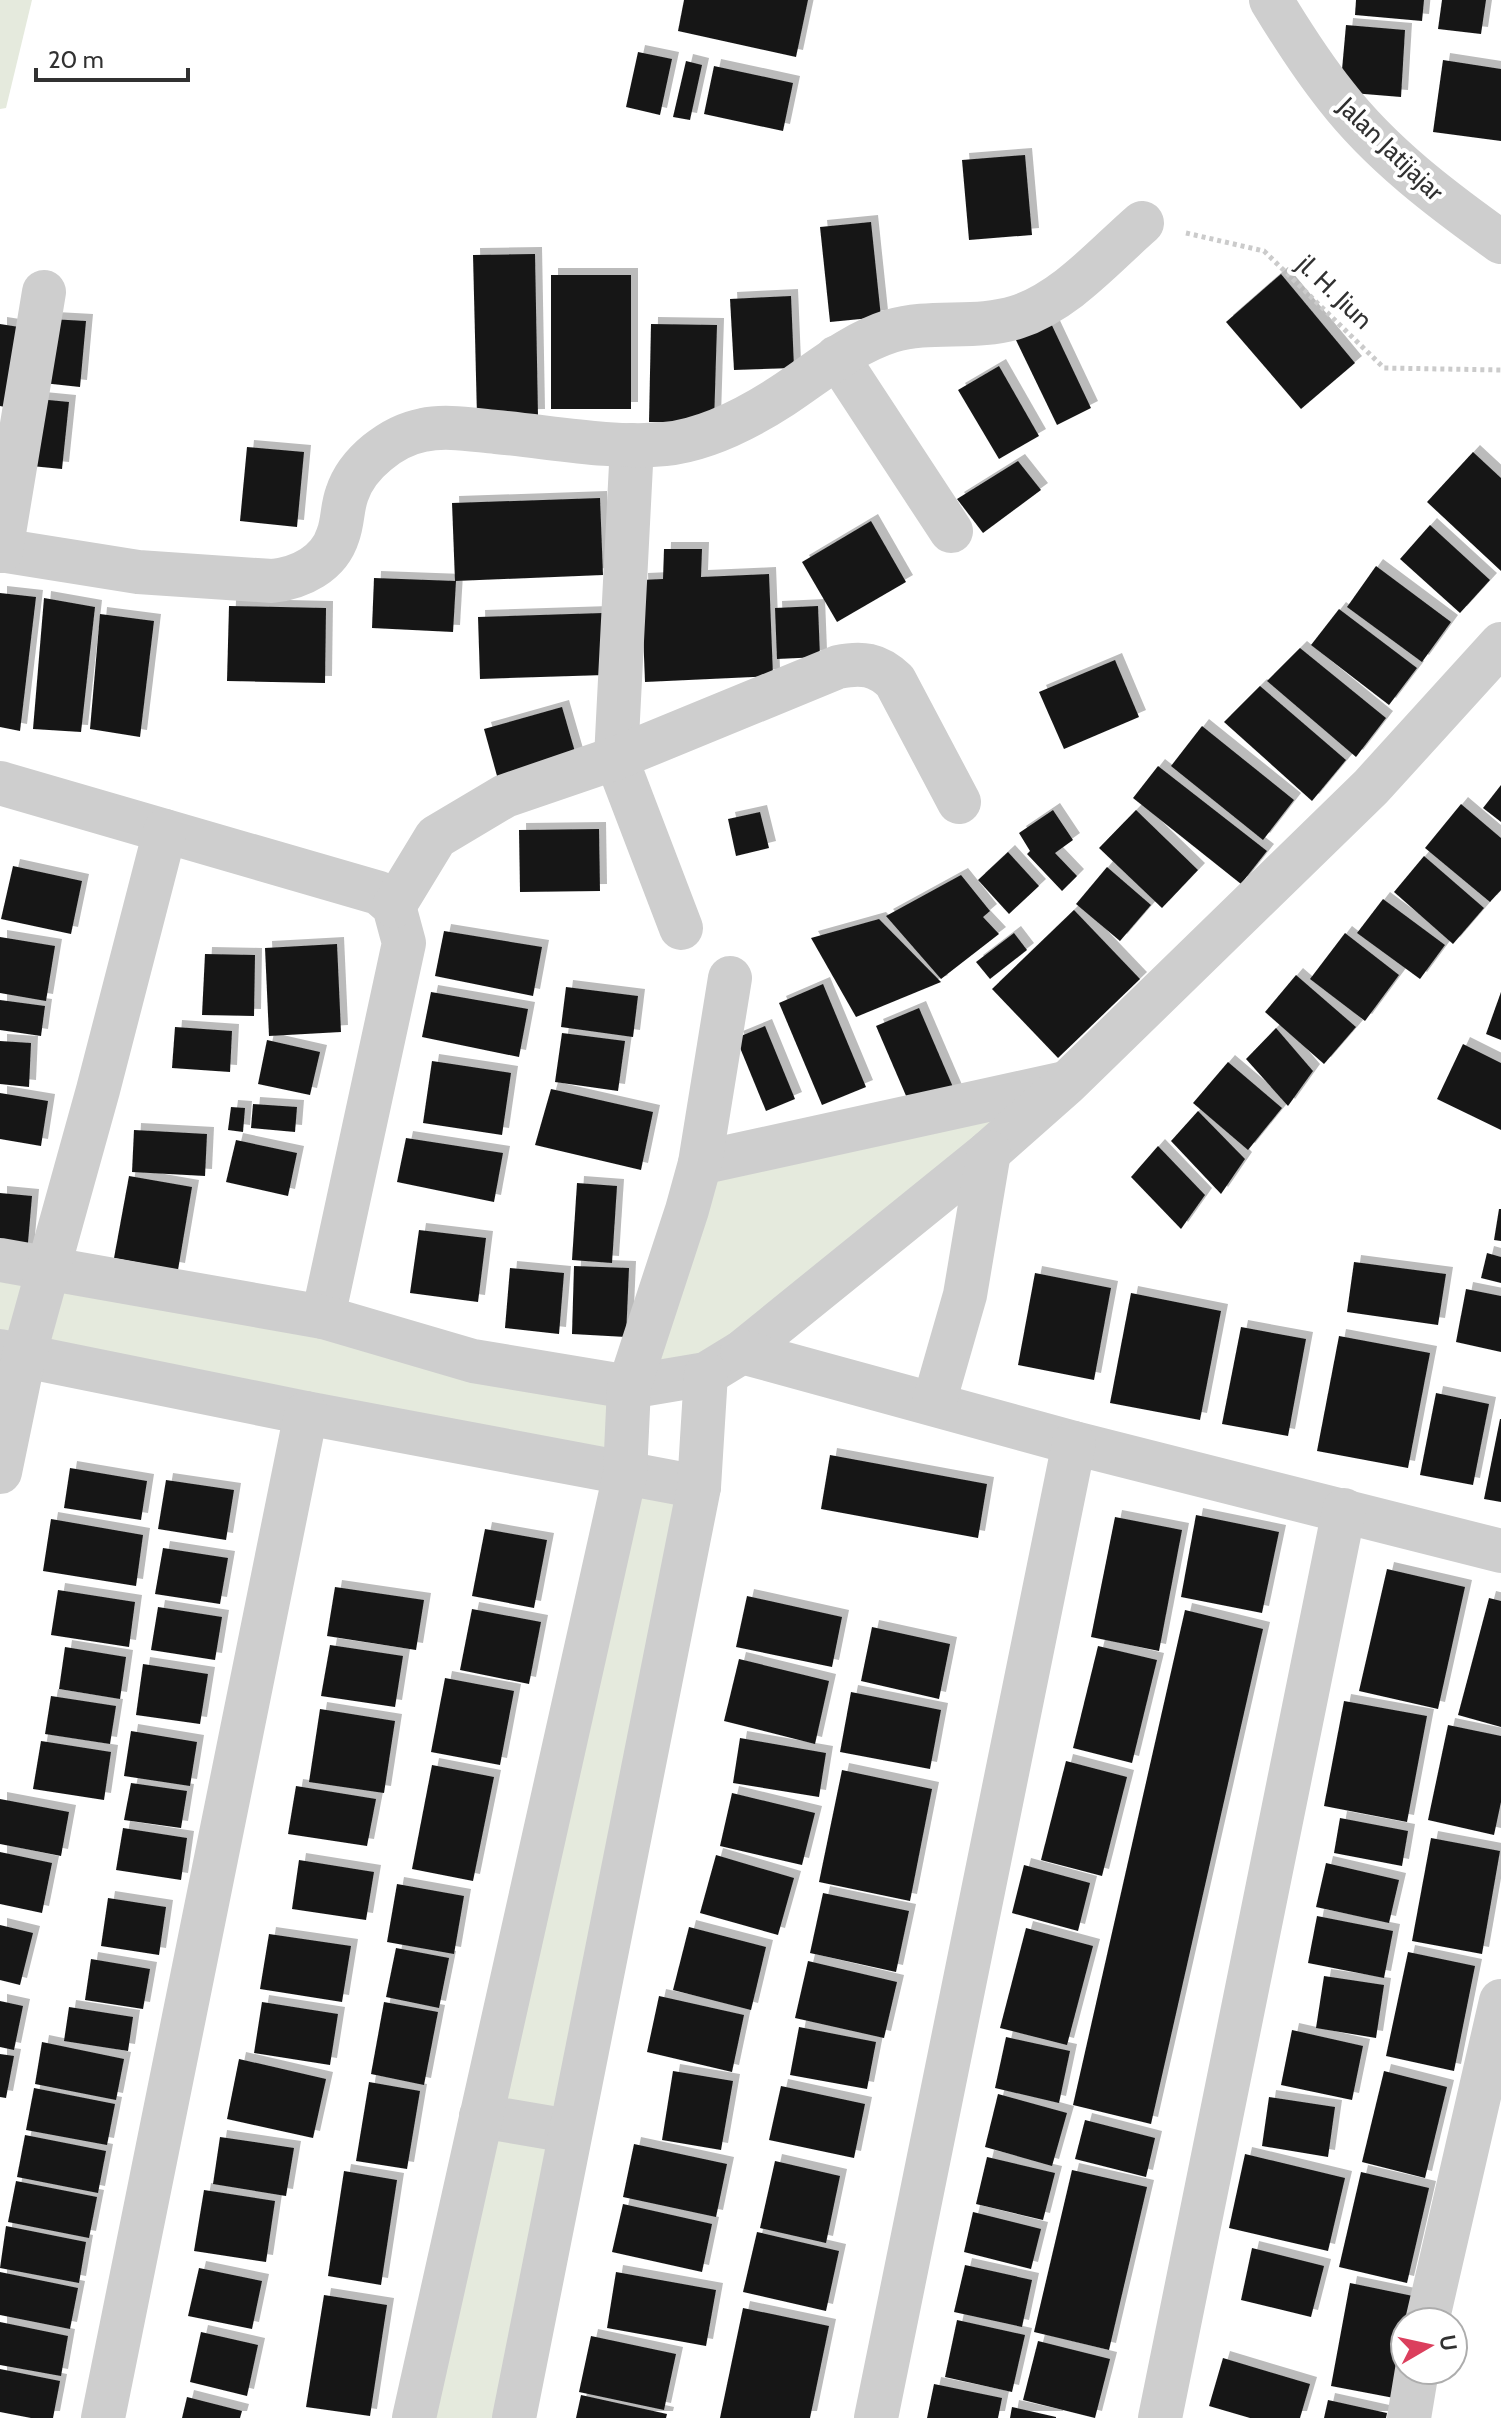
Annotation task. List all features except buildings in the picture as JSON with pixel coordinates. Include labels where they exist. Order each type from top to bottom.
[{"type":"street","name":"Jalan Jatijajar","points":[[1271,0],[1300,48],[1337,98],[1381,145],[1450,206],[1501,242]]},
{"type":"street","points":[[44,292],[1,550],[138,572],[272,581],[288,579],[315,567],[338,536],[347,493],[355,476],[373,457],[396,440],[423,430],[462,429],[632,445],[696,439],[780,397],[837,357],[890,331],[1017,317],[1057,297],[1142,223]]},
{"type":"street","points":[[837,357],[951,531]]},
{"type":"street","points":[[632,445],[616,758],[681,928]]},
{"type":"street","points":[[0,1260],[323,1317],[473,1361],[629,1387],[724,1363],[989,1152],[1067,1083],[1371,787],[1501,644]]},
{"type":"street","points":[[394,906],[436,837],[505,796],[616,758],[838,667],[870,664],[895,681],[959,802]]},
{"type":"street","points":[[0,783],[379,893],[394,906],[404,943],[323,1317]]},
{"type":"street","points":[[0,1472],[12,1353],[49,1270],[165,831]]},
{"type":"street","points":[[414,2418],[625,1474],[629,1387],[700,1163],[730,978]]},
{"type":"street","points":[[700,1163],[1067,1083]]},
{"type":"street","points":[[934,1403],[965,1295],[989,1152]]},
{"type":"street","points":[[12,1353],[306,1413],[699,1487]]},
{"type":"street","points":[[724,1363],[934,1403],[1074,1443],[1501,1551]]},
{"type":"street","points":[[514,2418],[724,1363]]},
{"type":"street","points":[[103,2418],[306,1413]]},
{"type":"street","points":[[876,2418],[1074,1443]]},
{"type":"street","points":[[1160,2418],[1344,1510]]},
{"type":"street","points":[[1431,2306],[1499,2024]]},
{"type":"street","points":[[481,2116],[569,2131]]},
{"type":"street","points":[[1409,2418],[1414,2386]]},
{"type":"path","name":"jl. H. Jiun","points":[[1142,223],[1264,251],[1384,368],[1501,370]]},
{"type":"shaded area","points":[[0,0],[32,0],[6,108],[0,109]]},
{"type":"shaded area","points":[[1067,1083],[742,1352],[629,1387],[625,1474],[699,1487],[514,2418],[414,2418],[624,1474],[0,1351],[0,1260],[628,1387],[700,1163]]}]
